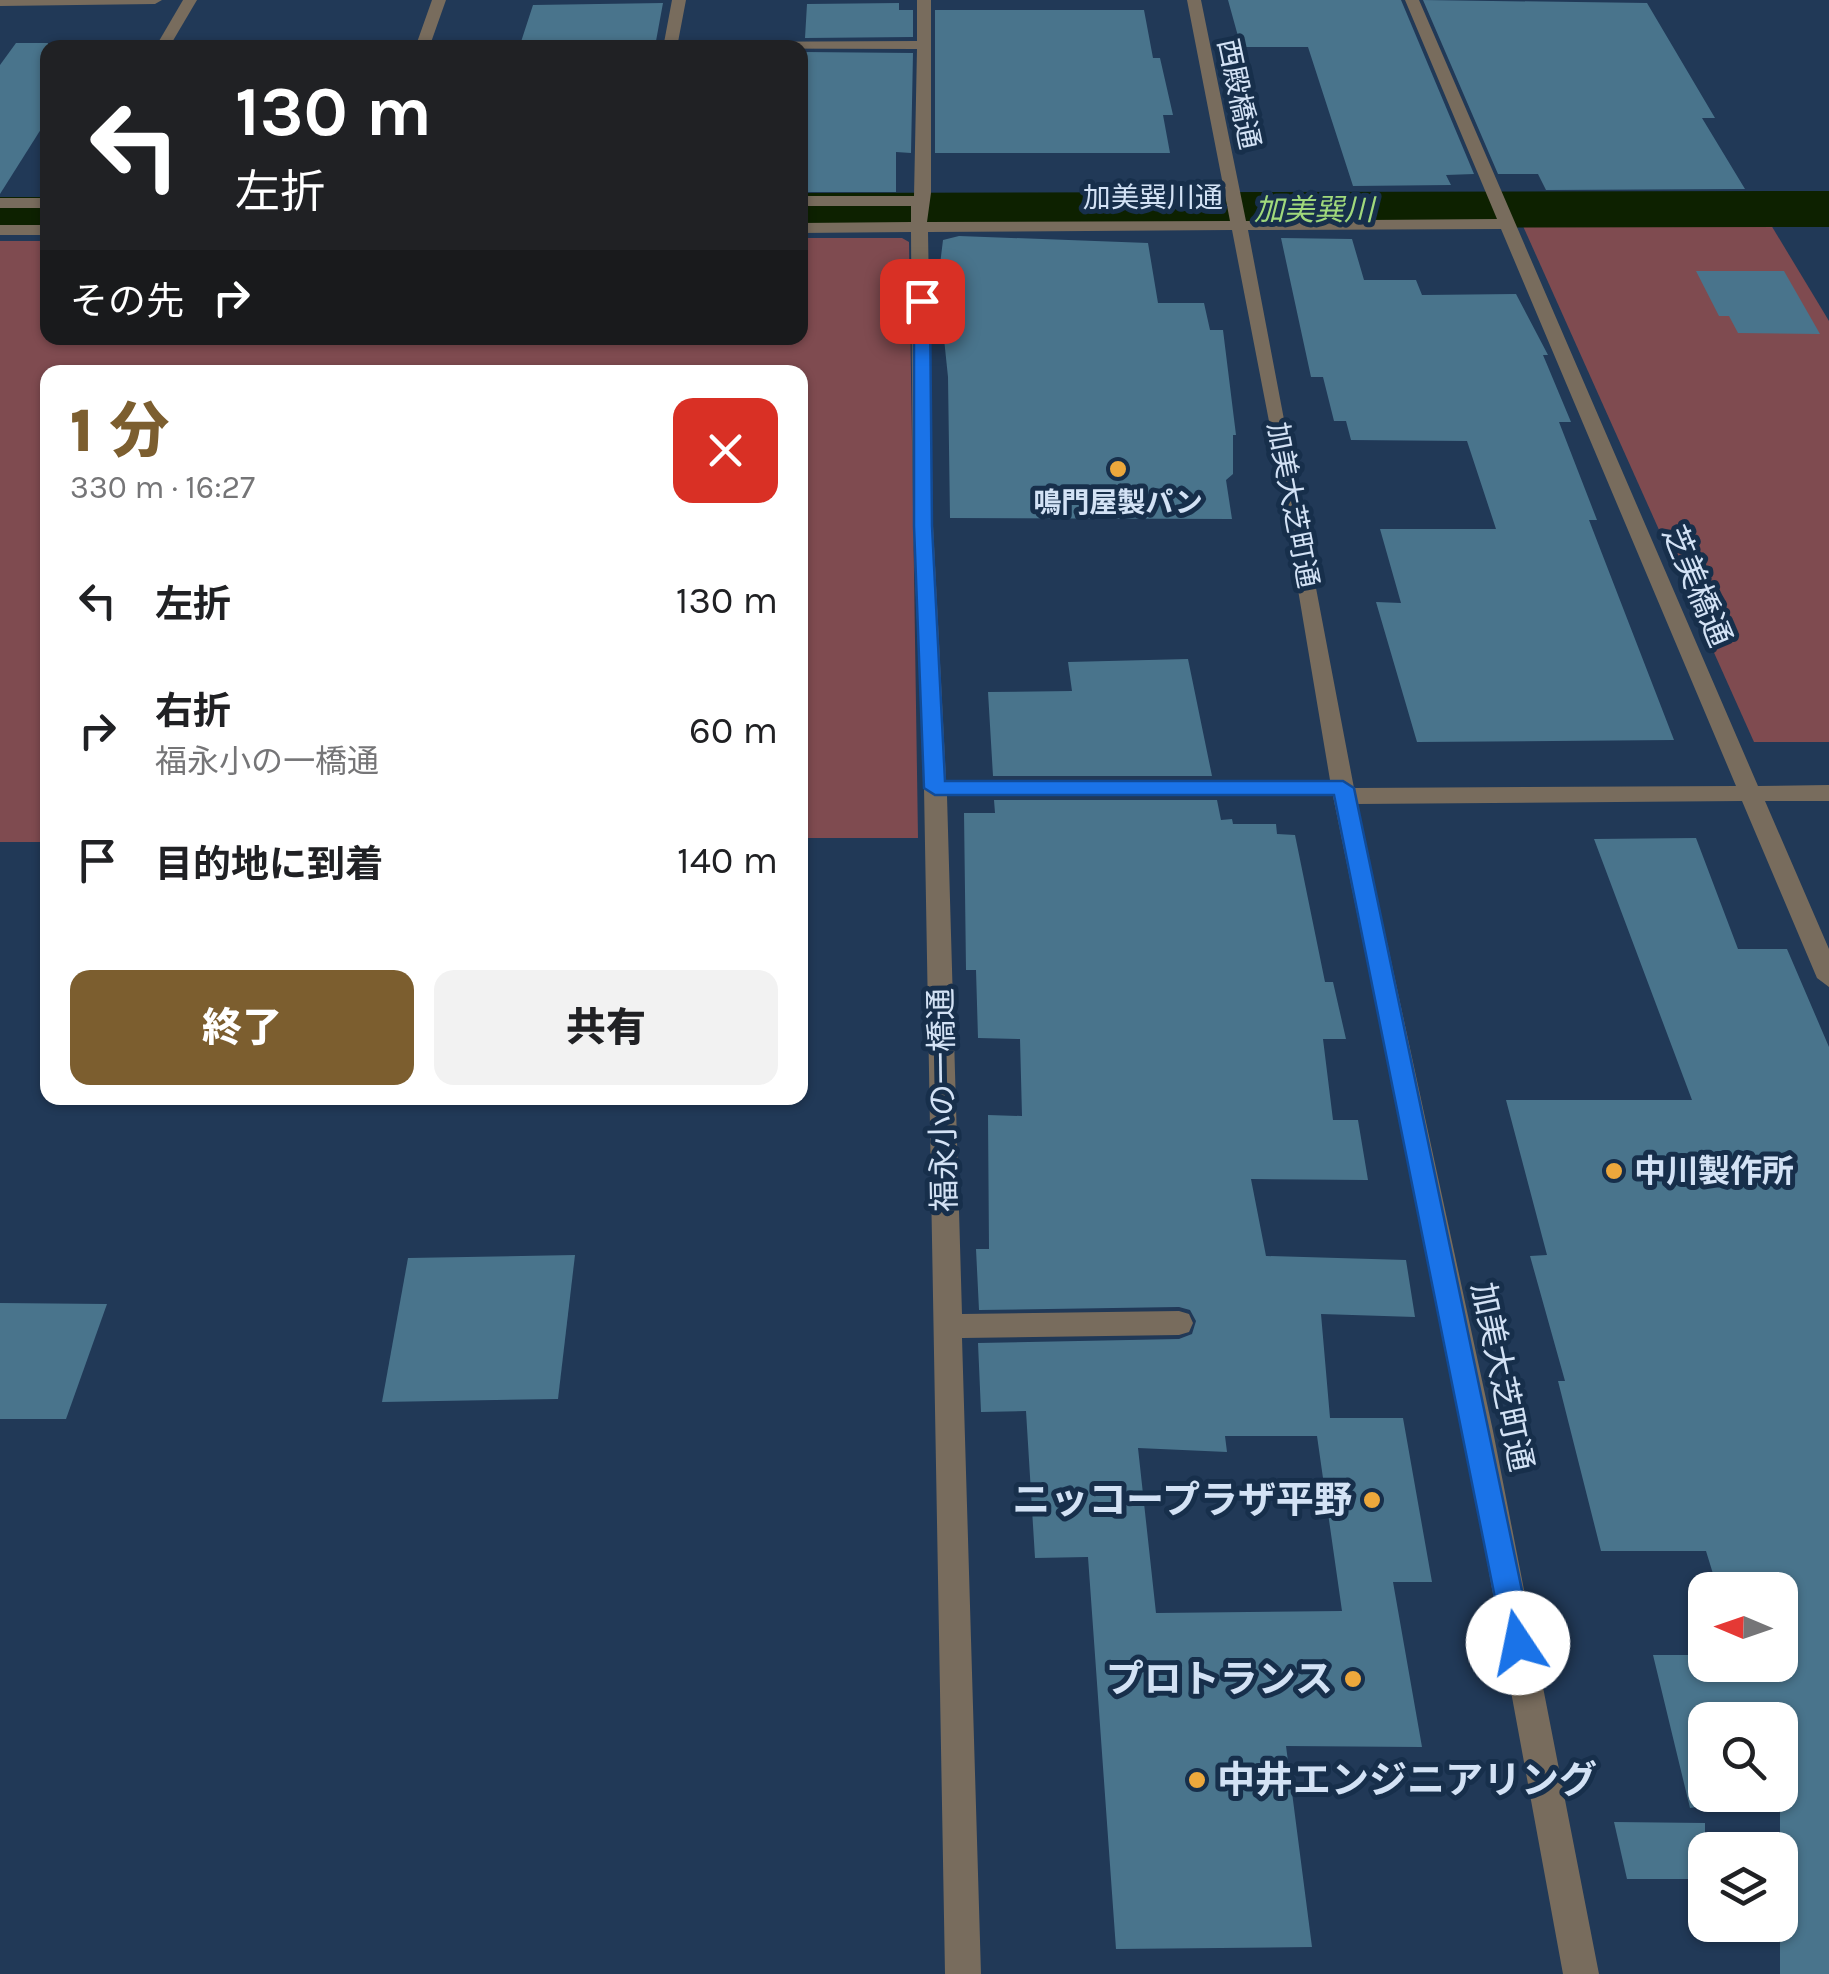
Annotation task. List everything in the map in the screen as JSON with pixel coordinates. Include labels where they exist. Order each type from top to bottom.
[{"type":"street","points":[[0,2],[155,0]]},
{"type":"street","points":[[167,40],[190,0]]},
{"type":"street","points":[[425,40],[440,0]]},
{"type":"street","points":[[672,40],[679,0]]},
{"type":"street","name":"福永小の一橋通","points":[[924,0],[920,212],[923,526],[935,788],[963,1974]]},
{"type":"street","name":"西殿橋通","points":[[1194,0],[1237,213]]},
{"type":"street","name":"芝美橋通","points":[[1412,0],[1829,978]]},
{"type":"street","points":[[808,46],[924,45]]},
{"type":"street","points":[[808,202],[920,212]]},
{"type":"street","points":[[0,203],[40,203]]},
{"type":"street","name":"加美巽川通","points":[[808,227],[920,212],[1237,213],[1506,222]]},
{"type":"street","name":"加美大芝町通","points":[[1237,213],[1344,792],[1478,1431],[1581,1974]]},
{"type":"street","points":[[0,230],[40,230]]},
{"type":"street","points":[[935,788],[1829,793]]},
{"type":"street","points":[[948,1326],[1179,1323]]},
{"type":"shaded area","points":[[1771,225],[1829,321],[1829,742],[1754,742],[1523,226]]},
{"type":"shaded area","points":[[808,238],[902,238],[909,242],[918,838],[808,838],[808,365],[40,365],[40,842],[0,842],[0,241],[40,241],[40,345],[808,345]]},
{"type":"building","points":[[1228,0],[1401,0],[1474,174],[1446,175],[1451,185],[1353,186],[1308,47],[1241,47]]},
{"type":"building","points":[[1423,0],[1647,3],[1715,118],[1702,118],[1745,189],[1546,190],[1538,174],[1498,174]]},
{"type":"building","points":[[663,3],[656,40],[522,40],[533,5]]},
{"type":"building","points":[[899,3],[899,10],[913,10],[913,37],[805,38],[807,4]]},
{"type":"building","points":[[935,10],[1144,10],[1153,58],[1160,58],[1173,115],[1163,115],[1170,153],[935,153]]},
{"type":"building","points":[[16,43],[40,43],[40,131],[0,194],[0,65]]},
{"type":"building","points":[[808,52],[913,53],[911,153],[896,152],[896,192],[808,192]]},
{"type":"building","points":[[959,236],[1148,243],[1158,303],[1204,303],[1210,330],[1223,330],[1236,435],[1233,474],[1226,480],[1232,519],[950,518],[948,377],[938,281],[943,240]]},
{"type":"building","points":[[1281,238],[1352,239],[1364,280],[1416,280],[1422,295],[1516,294],[1548,355],[1543,355],[1571,422],[1559,422],[1597,520],[1589,520],[1674,740],[1417,742],[1376,602],[1401,603],[1380,529],[1496,529],[1467,441],[1351,440],[1346,421],[1334,421],[1323,377],[1311,377]]},
{"type":"building","points":[[1696,271],[1784,271],[1820,334],[1738,333],[1729,316],[1719,316]]},
{"type":"building","points":[[1188,659],[1212,776],[993,776],[988,692],[1072,691],[1068,662]]},
{"type":"building","points":[[994,800],[1217,800],[1221,820],[1232,819],[1233,824],[1276,824],[1277,834],[1295,835],[1325,982],[1333,982],[1346,1039],[1323,1039],[1333,1120],[1358,1120],[1368,1180],[1251,1179],[1266,1256],[1406,1260],[1415,1317],[1321,1314],[1330,1418],[1403,1418],[1432,1582],[1393,1582],[1422,1747],[1286,1746],[1312,1947],[1116,1949],[1088,1557],[1035,1558],[1026,1411],[981,1412],[978,1343],[1179,1339],[1192,1334],[1196,1321],[1190,1310],[1179,1307],[979,1310],[976,1249],[989,1249],[988,1115],[1022,1116],[1020,1039],[978,1038],[976,970],[966,970],[964,813],[995,813]],"holes":[[[1225,1436],[1317,1436],[1342,1611],[1156,1613],[1138,1448],[1227,1452]]]},
{"type":"building","points":[[1696,838],[1738,949],[1787,949],[1829,1047],[1829,1974],[1780,1974],[1780,1942],[1798,1942],[1798,1832],[1780,1832],[1780,1812],[1798,1812],[1798,1702],[1688,1702],[1688,1800],[1653,1655],[1688,1655],[1688,1682],[1798,1682],[1798,1572],[1712,1572],[1706,1551],[1601,1551],[1558,1381],[1565,1381],[1530,1256],[1547,1255],[1506,1100],[1692,1100],[1594,839]]},
{"type":"building","points":[[575,1255],[558,1399],[382,1402],[408,1258]]},
{"type":"building","points":[[0,1303],[107,1304],[66,1419],[0,1419]]},
{"type":"building","points":[[1614,1822],[1705,1823],[1705,1832],[1688,1832],[1688,1879],[1627,1879]]},
{"type":"waterway","name":"加美巽川","points":[[808,211],[1829,209]]},
{"type":"waterway","name":"加美巽川","points":[[0,215],[40,215]]},
{"type":"place","name":"鳴門屋製パン","points":[[1118,469]]},
{"type":"place","name":"中川製作所","points":[[1614,1171]]},
{"type":"place","name":"ニッコープラザ平野","points":[[1372,1500]]},
{"type":"place","name":"プロトランス","points":[[1353,1679]]},
{"type":"place","name":"中井エンジニアリング","points":[[1197,1780]]},
{"type":"route","points":[[922,301],[923,526],[935,788],[1343,788],[1478,1431],[1518,1643]]}]
